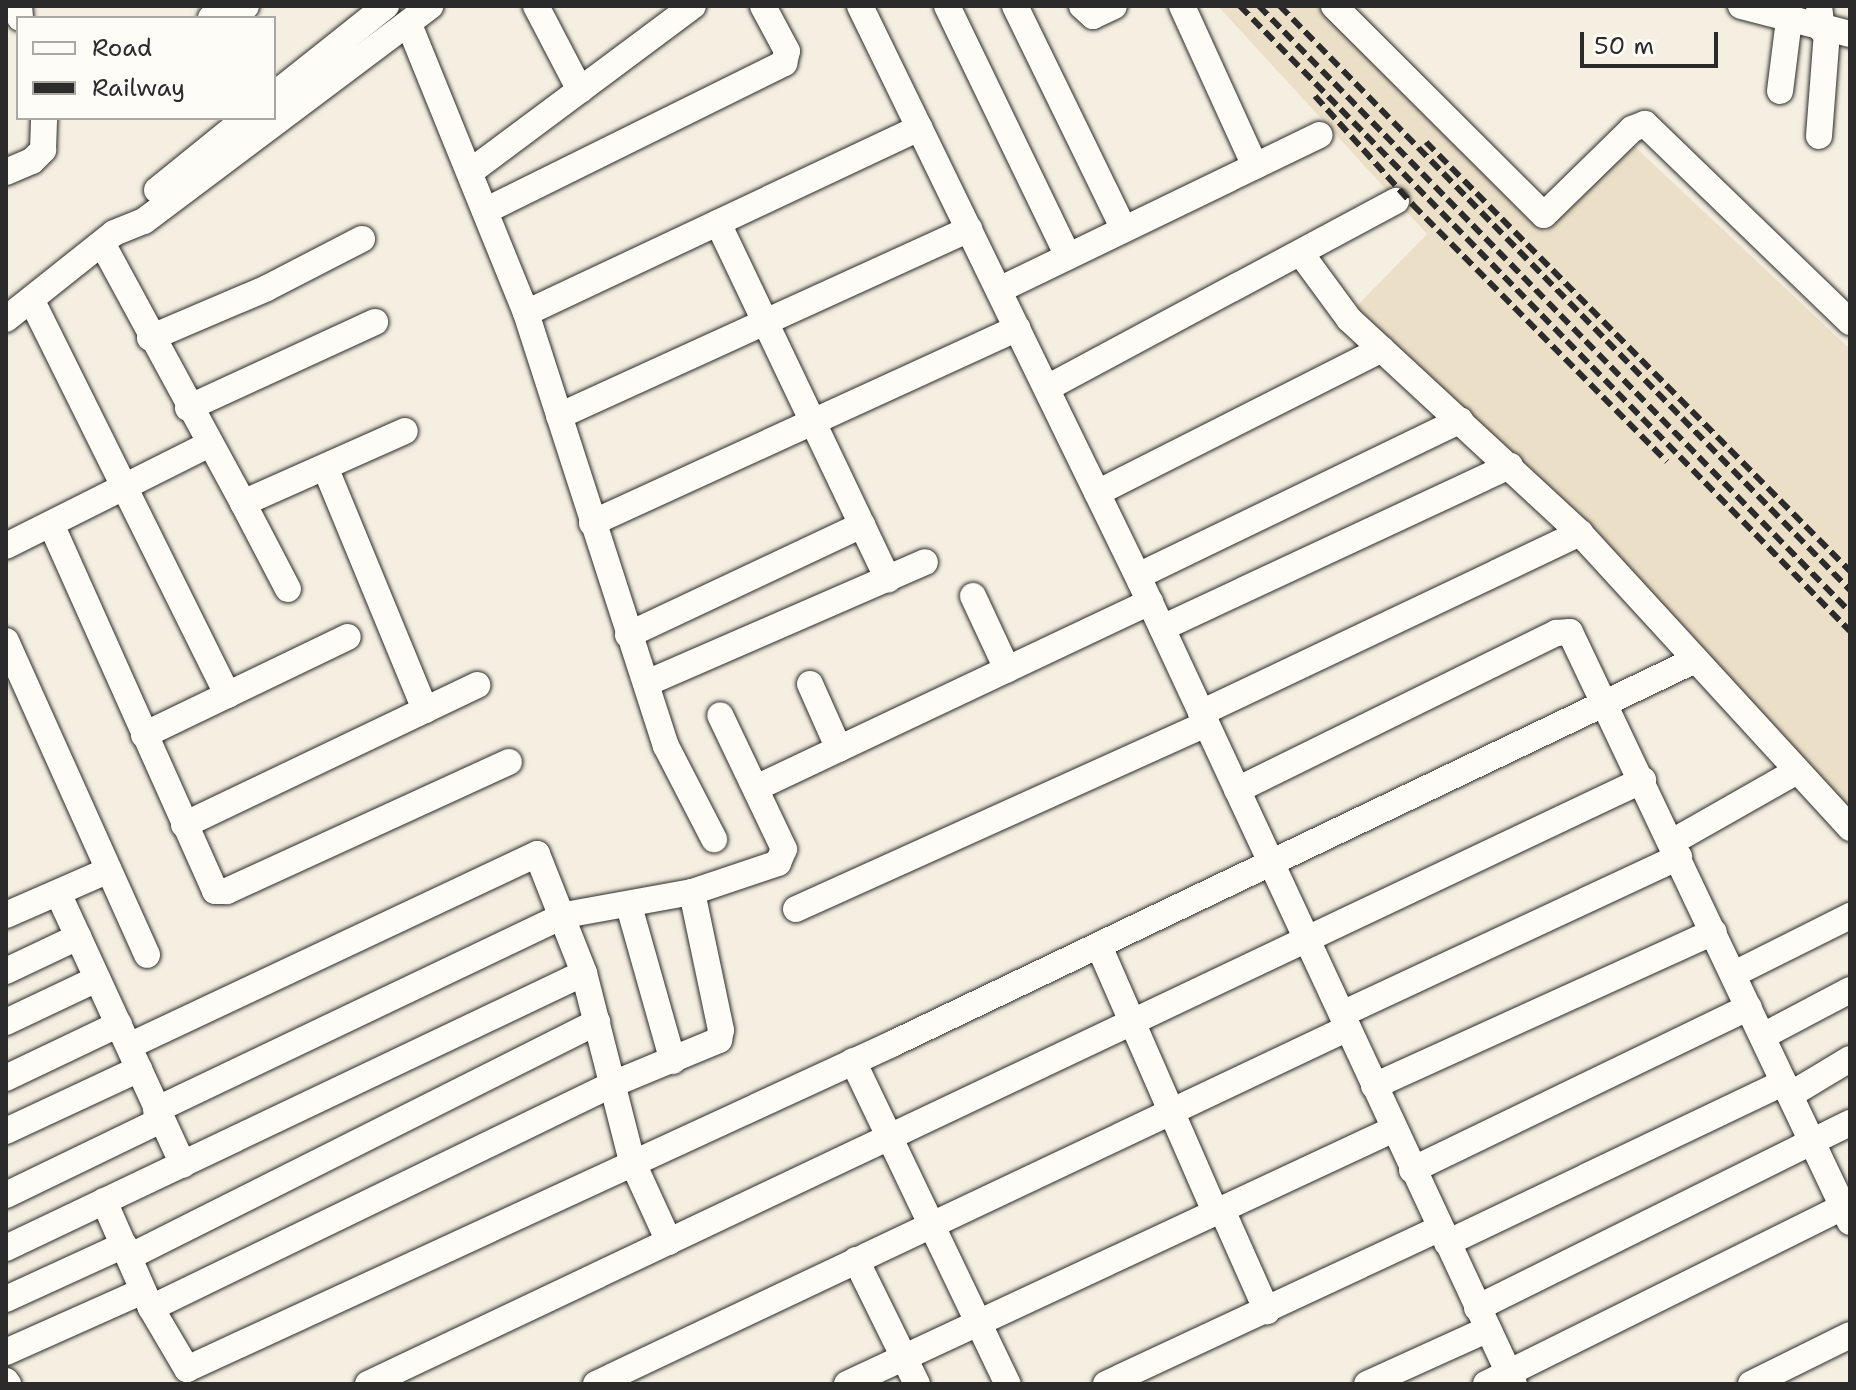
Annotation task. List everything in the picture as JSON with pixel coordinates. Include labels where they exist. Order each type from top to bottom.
[{"type":"street","points":[[217,16],[246,6]]},
{"type":"street","points":[[277,107],[359,6]]},
{"type":"street","points":[[311,66],[386,6]]},
{"type":"street","points":[[277,107],[430,6]]},
{"type":"street","points":[[277,107],[321,100],[448,6]]},
{"type":"street","points":[[536,6],[580,90]]},
{"type":"street","points":[[470,172],[693,6]]},
{"type":"street","points":[[485,211],[784,63],[787,51],[763,6]]},
{"type":"street","points":[[860,6],[1138,576],[1412,1170],[1483,1319],[1503,1380],[1848,1211],[1814,1145],[1576,637],[1564,631],[1237,790]]},
{"type":"street","points":[[947,6],[1068,256]]},
{"type":"street","points":[[1015,6],[1124,229]]},
{"type":"street","points":[[1082,6],[1093,16],[1114,6]]},
{"type":"street","points":[[1182,6],[1255,166]]},
{"type":"street","points":[[1334,6],[1544,215],[1632,129],[1645,124],[1850,322]]},
{"type":"street","points":[[1741,6],[1789,20],[1829,25],[1819,136]]},
{"type":"street","points":[[1780,91],[1789,20]]},
{"type":"street","points":[[412,32],[526,313],[666,746],[714,839]]},
{"type":"street","points":[[6,172],[32,161],[43,150],[44,120]]},
{"type":"street","points":[[6,319],[108,239],[137,206],[244,120]]},
{"type":"street","points":[[108,239],[144,221],[262,120]]},
{"type":"street","points":[[526,313],[920,128]]},
{"type":"street","points":[[999,290],[1320,135]]},
{"type":"street","points":[[1047,388],[1302,255],[1396,201]]},
{"type":"street","points":[[718,223],[888,580]]},
{"type":"street","points":[[559,416],[969,229]]},
{"type":"street","points":[[108,239],[150,338],[288,589]]},
{"type":"street","points":[[150,338],[267,288],[362,239]]},
{"type":"street","points":[[1302,255],[1342,311],[1580,533],[1850,828]]},
{"type":"street","points":[[32,301],[228,695]]},
{"type":"street","points":[[188,408],[375,322]]},
{"type":"street","points":[[592,523],[1017,328]]},
{"type":"street","points":[[1097,493],[1382,349]]},
{"type":"street","points":[[1138,576],[1460,420]]},
{"type":"street","points":[[243,503],[405,431]]},
{"type":"street","points":[[6,546],[210,444]]},
{"type":"street","points":[[1162,628],[1510,466]]},
{"type":"street","points":[[325,467],[425,710]]},
{"type":"street","points":[[51,524],[211,886],[221,893],[509,762]]},
{"type":"street","points":[[628,635],[862,525]]},
{"type":"street","points":[[796,909],[1203,718],[1580,533]]},
{"type":"street","points":[[647,683],[925,562]]},
{"type":"street","points":[[973,596],[1007,669]]},
{"type":"street","points":[[756,788],[1150,602]]},
{"type":"street","points":[[144,735],[348,637]]},
{"type":"street","points":[[6,641],[147,955]]},
{"type":"street","points":[[104,1201],[147,1299],[187,1369],[1099,946],[1695,660]]},
{"type":"street","points":[[810,684],[839,749]]},
{"type":"street","points":[[184,825],[477,685]]},
{"type":"street","points":[[6,1195],[159,1115],[565,915],[629,906],[692,892],[750,876],[784,857],[756,788],[720,715]]},
{"type":"street","points":[[596,1384],[1172,1111],[1676,849],[1797,771]]},
{"type":"street","points":[[368,1384],[1643,780]]},
{"type":"street","points":[[6,1131],[129,1046],[531,854],[541,856],[565,915],[584,973],[632,1161],[669,1242]]},
{"type":"street","points":[[6,915],[109,870]]},
{"type":"street","points":[[6,1352],[147,1299],[613,1084],[673,1061],[721,1036],[692,892]]},
{"type":"street","points":[[58,893],[183,1165]]},
{"type":"street","points":[[629,906],[673,1061]]},
{"type":"street","points":[[1734,974],[1850,916]]},
{"type":"street","points":[[1374,1086],[1714,932]]},
{"type":"street","points":[[6,971],[78,937]]},
{"type":"street","points":[[1099,946],[1218,1211],[1267,1311]]},
{"type":"street","points":[[6,1248],[584,973]]},
{"type":"street","points":[[6,1022],[97,979]]},
{"type":"street","points":[[1763,1036],[1850,990]]},
{"type":"street","points":[[1412,1170],[1749,1007]]},
{"type":"street","points":[[6,1299],[126,1251],[597,1022]]},
{"type":"street","points":[[6,1078],[129,1046]]},
{"type":"street","points":[[1106,1384],[1267,1311],[1850,1059]]},
{"type":"street","points":[[853,1061],[1008,1384]]},
{"type":"street","points":[[1367,1384],[1850,1123]]},
{"type":"street","points":[[847,1384],[1394,1129]]},
{"type":"street","points":[[856,1260],[917,1384]]},
{"type":"street","points":[[1751,1384],[1850,1335]]},
{"type":"shaded area","points":[[1218,6],[1317,6],[1545,232],[1633,145],[1850,349],[1850,815],[1353,310],[1427,234]]},
{"type":"railway","points":[[1240,6],[1850,631]]},
{"type":"railway","points":[[1259,6],[1850,612]]},
{"type":"railway","points":[[1280,6],[1850,590]]},
{"type":"railway","points":[[1315,96],[1413,205],[1667,462]]},
{"type":"railway","points":[[1426,142],[1850,571]]}]
